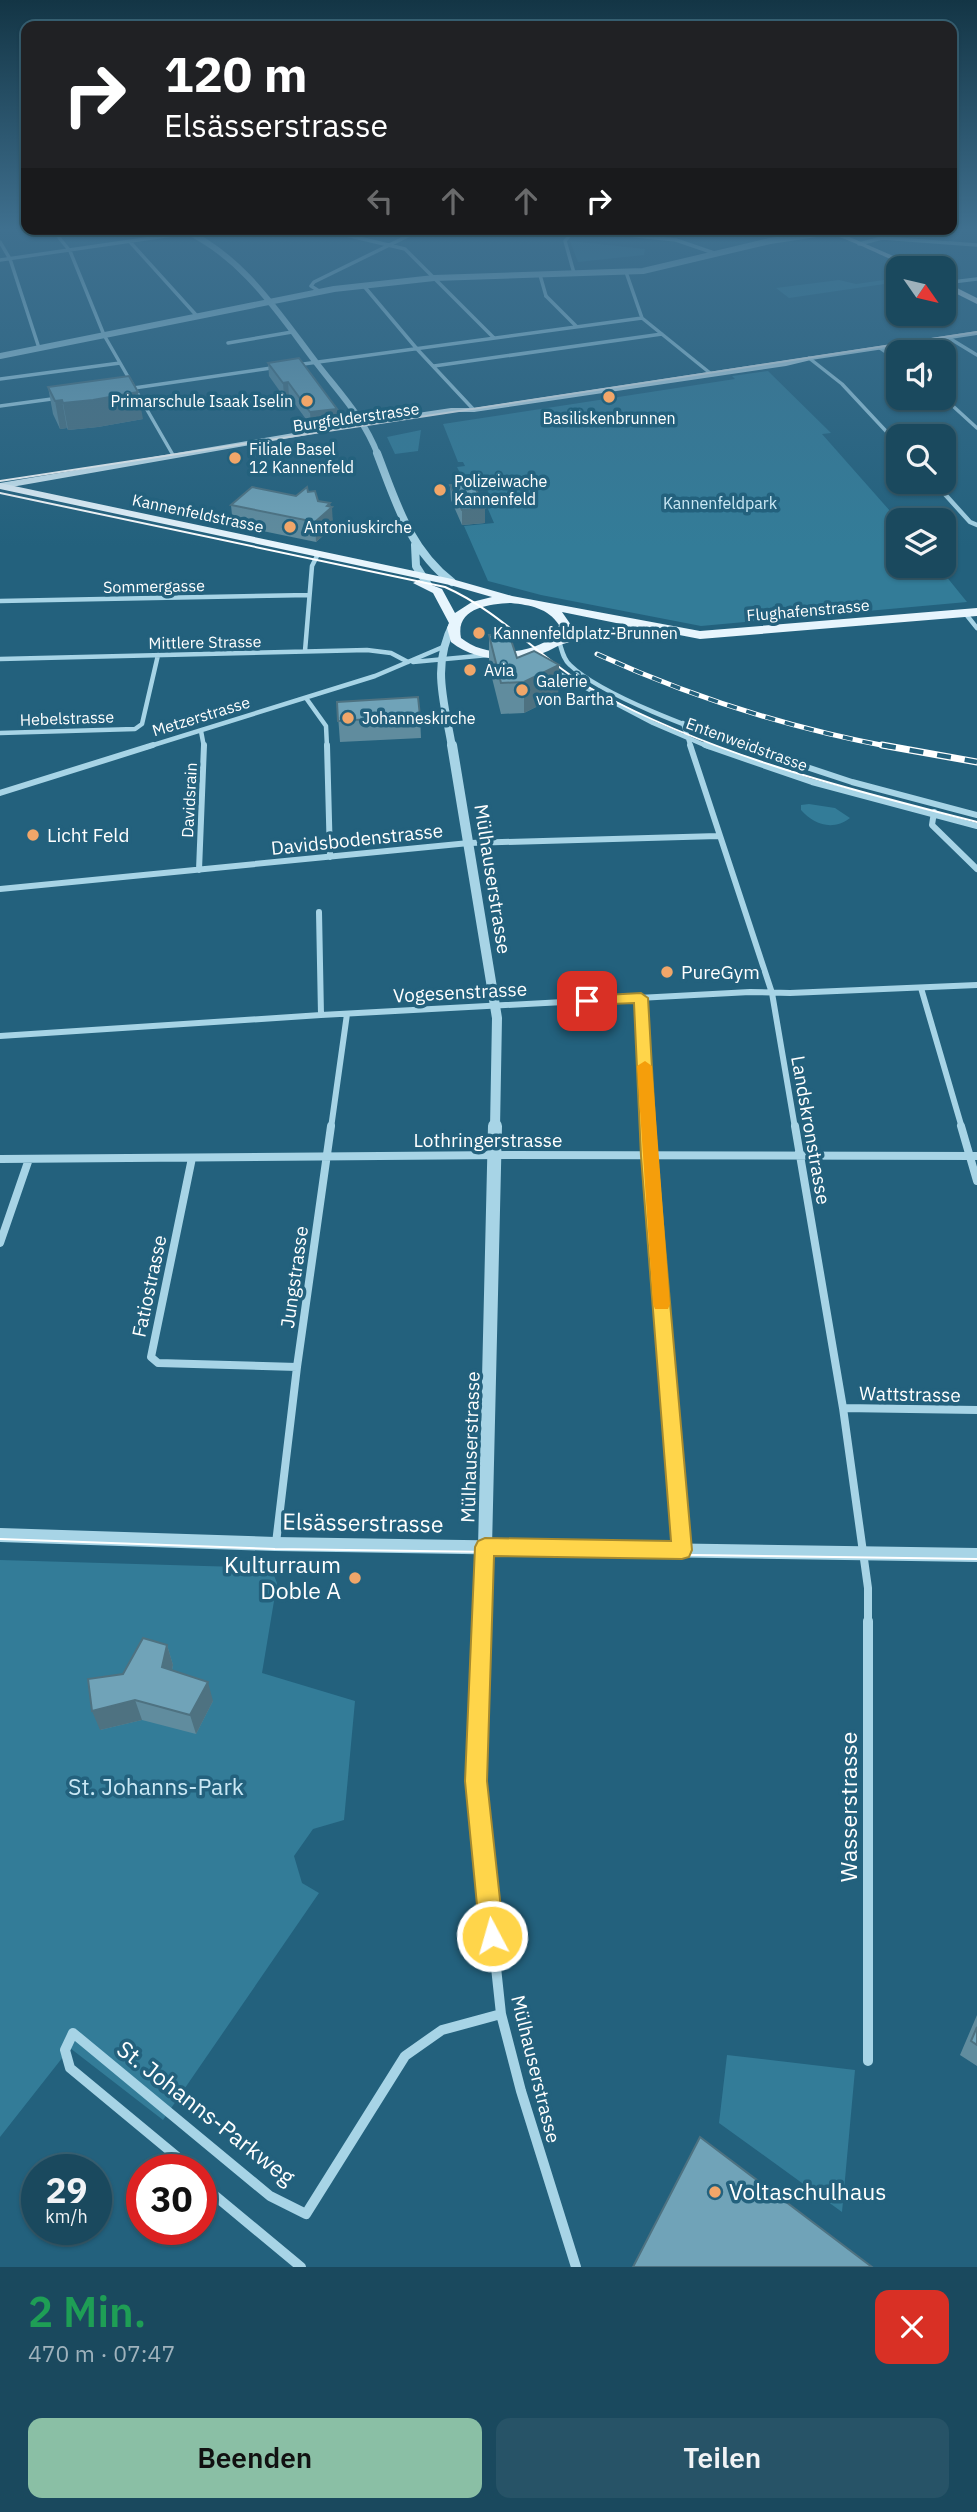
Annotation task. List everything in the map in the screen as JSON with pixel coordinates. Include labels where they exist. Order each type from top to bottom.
[{"type":"main road","name":"Burgfelderstrasse","points":[[0,486],[173,455],[365,426],[446,418],[474,410],[971,335]]},
{"type":"main road","name":"Kannenfeldstrasse","points":[[0,486],[315,557],[424,580],[452,582],[547,606]]},
{"type":"main road","points":[[424,580],[441,594],[454,622],[453,634],[459,643],[472,650],[492,655]]},
{"type":"main road","points":[[454,622],[472,606],[511,599]]},
{"type":"main road","points":[[547,606],[559,615],[565,625],[565,633],[559,641]]},
{"type":"main road","name":"Flughafenstrasse","points":[[547,606],[700,635],[971,612]]},
{"type":"main road","name":"Flughafenstrasse","points":[[492,655],[521,654],[540,650],[559,641],[643,626]]},
{"type":"street","points":[[35,335],[39,348]]},
{"type":"street","points":[[0,356],[104,335],[173,455]]},
{"type":"street","points":[[228,343],[276,335]]},
{"type":"street","points":[[294,335],[365,426],[415,545],[430,568],[452,582]]},
{"type":"street","points":[[405,335],[474,410]]},
{"type":"street","points":[[122,389],[511,335]]},
{"type":"street","points":[[434,366],[656,335]]},
{"type":"street","points":[[663,335],[710,373]]},
{"type":"street","points":[[949,338],[977,355]]},
{"type":"street","points":[[880,348],[886,352]]},
{"type":"street","points":[[809,358],[842,384],[886,431]]},
{"type":"street","points":[[0,379],[120,363]]},
{"type":"street","points":[[0,406],[68,397]]},
{"type":"street","points":[[956,409],[977,428]]},
{"type":"street","points":[[945,494],[970,522],[977,525]]},
{"type":"street","points":[[415,545],[415,561],[424,580]]},
{"type":"street","points":[[306,652],[309,595],[315,557]]},
{"type":"street","name":"Sommergasse","points":[[0,601],[309,595]]},
{"type":"street","points":[[971,612],[977,628]]},
{"type":"street","name":"Mülhauserstrasse","points":[[454,622],[440,660],[495,1005],[495,1155],[476,1781],[501,2014],[520,2091],[576,2267]]},
{"type":"street","name":"Entenweidstrasse","points":[[559,641],[566,660],[576,669],[621,695],[749,751],[824,775],[977,815]]},
{"type":"street","name":"Metzerstrasse","points":[[0,793],[375,676],[443,647]]},
{"type":"street","name":"Mittlere Strasse","points":[[0,659],[380,651],[398,655],[408,662]]},
{"type":"street","points":[[521,654],[538,661]]},
{"type":"street","name":"Hebelstrasse","points":[[0,733],[135,729],[142,723],[158,655]]},
{"type":"street","name":"Metzerstrasse","points":[[408,662],[492,655]]},
{"type":"street","name":"Entenweidstrasse","points":[[550,668],[610,703],[685,738],[816,784],[977,826]]},
{"type":"street","points":[[306,698],[326,726],[330,857]]},
{"type":"street","name":"Landskronstrasse","points":[[682,723],[772,993],[865,1553]]},
{"type":"street","name":"Davidsrain","points":[[199,870],[205,753],[201,731]]},
{"type":"street","points":[[937,805],[932,815],[932,825],[977,869]]},
{"type":"street","name":"Davidsbodenstrasse","points":[[0,889],[470,844],[718,835]]},
{"type":"street","points":[[319,912],[321,1015]]},
{"type":"street","name":"Vogesenstrasse","points":[[0,1036],[495,1005],[977,985]]},
{"type":"street","points":[[921,988],[974,1156],[977,1181]]},
{"type":"street","points":[[641,998],[649,1156],[682,1550]]},
{"type":"street","name":"Jungstrasse","points":[[275,1544],[297,1367],[348,1014]]},
{"type":"street","name":"Lothringerstrasse","points":[[0,1159],[495,1155],[974,1156]]},
{"type":"street","name":"Fatiostrasse","points":[[192,1158],[151,1357],[158,1363],[297,1367]]},
{"type":"street","points":[[0,1243],[29,1159]]},
{"type":"street","name":"Wattstrasse","points":[[843,1409],[977,1410]]},
{"type":"street","name":"Elsässerstrasse","points":[[0,1535],[275,1544],[977,1555]]},
{"type":"street","name":"Wasserstrasse","points":[[865,1553],[868,1588],[868,2061]]},
{"type":"street","name":"St. Johanns-Parkweg","points":[[174,2154],[70,2068],[64,2059],[64,2050],[73,2033],[270,2196],[306,2214],[405,2056],[442,2030],[501,2014]]},
{"type":"street","points":[[217,2197],[302,2267]]},
{"type":"green space","name":"Kannenfeldpark","points":[[768,371],[831,433],[822,434],[887,508],[886,578],[948,578],[967,602],[701,626],[541,595],[488,581],[464,526],[494,523],[482,495],[489,494],[484,483],[478,484],[471,474],[461,475],[457,467],[465,466],[463,462],[458,462],[443,424],[735,379],[732,376]]},
{"type":"green space","points":[[421,430],[418,451],[395,454],[387,437]]},
{"type":"green space","points":[[801,805],[835,808],[850,818],[837,824],[818,823],[801,810]]},
{"type":"green space","name":"St. Johanns-Park","points":[[0,1560],[271,1568],[277,1583],[262,1673],[355,1701],[344,1820],[313,1829],[294,1856],[302,1883],[319,1893],[163,2120],[70,2048],[0,2137]]},
{"type":"green space","points":[[727,2055],[855,2070],[842,2212],[719,2123]]},
{"type":"building","points":[[299,358],[337,409],[310,412],[288,382],[283,383],[268,363]]},
{"type":"building","points":[[129,376],[138,392],[93,400],[63,403],[62,400],[55,401],[48,387]]},
{"type":"building","points":[[473,483],[485,508],[462,510],[450,485]]},
{"type":"building","points":[[252,487],[296,496],[307,487],[308,492],[315,491],[318,501],[330,503],[327,506],[332,507],[315,522],[231,505]]},
{"type":"building","points":[[509,634],[517,658],[534,651],[559,665],[524,682],[501,683],[489,635]]},
{"type":"building","points":[[418,697],[420,716],[338,721],[337,702]]},
{"type":"building","points":[[143,1638],[167,1645],[162,1667],[208,1682],[190,1715],[135,1700],[92,1711],[88,1679],[123,1674]]},
{"type":"building","points":[[977,2027],[977,2045],[971,2041]]},
{"type":"building","name":"Voltaschulhaus","points":[[700,2137],[872,2267],[633,2267]]},
{"type":"tram line","points":[[0,481],[959,335]]},
{"type":"tram line","points":[[0,493],[445,587],[466,597],[504,623],[577,680],[642,715],[688,735],[782,769],[977,822]]},
{"type":"tram line","points":[[0,1539],[275,1549],[977,1559]]},
{"type":"railway","points":[[597,654],[668,684],[778,721],[891,747]]},
{"type":"railway","points":[[882,745],[977,762]]},
{"type":"slow traffic","points":[[645,1066],[649,1156],[662,1304]]},
{"type":"place","name":"Basiliskenbrunnen","points":[[609,397]]},
{"type":"place","name":"Primarschule Isaak Iselin","points":[[307,401]]},
{"type":"place","name":"Filiale Basel 12 Kannenfeld","points":[[235,458]]},
{"type":"place","name":"Polizeiwache Kannenfeld","points":[[440,490]]},
{"type":"place","name":"Antoniuskirche","points":[[290,527]]},
{"type":"place","name":"Kannenfeldplatz-Brunnen","points":[[479,633]]},
{"type":"place","name":"Avia","points":[[470,670]]},
{"type":"place","name":"Galerie von Bartha","points":[[522,690]]},
{"type":"place","name":"Johanneskirche","points":[[348,718]]},
{"type":"place","name":"Licht Feld","points":[[33,835]]},
{"type":"place","name":"PureGym","points":[[667,972]]},
{"type":"place","name":"Kulturraum Doble A","points":[[355,1578]]},
{"type":"place","name":"Voltaschulhaus","points":[[715,2192]]},
{"type":"route","points":[[492,1936],[476,1781],[485,1547],[682,1550],[649,1156],[641,998],[587,1001]]}]
